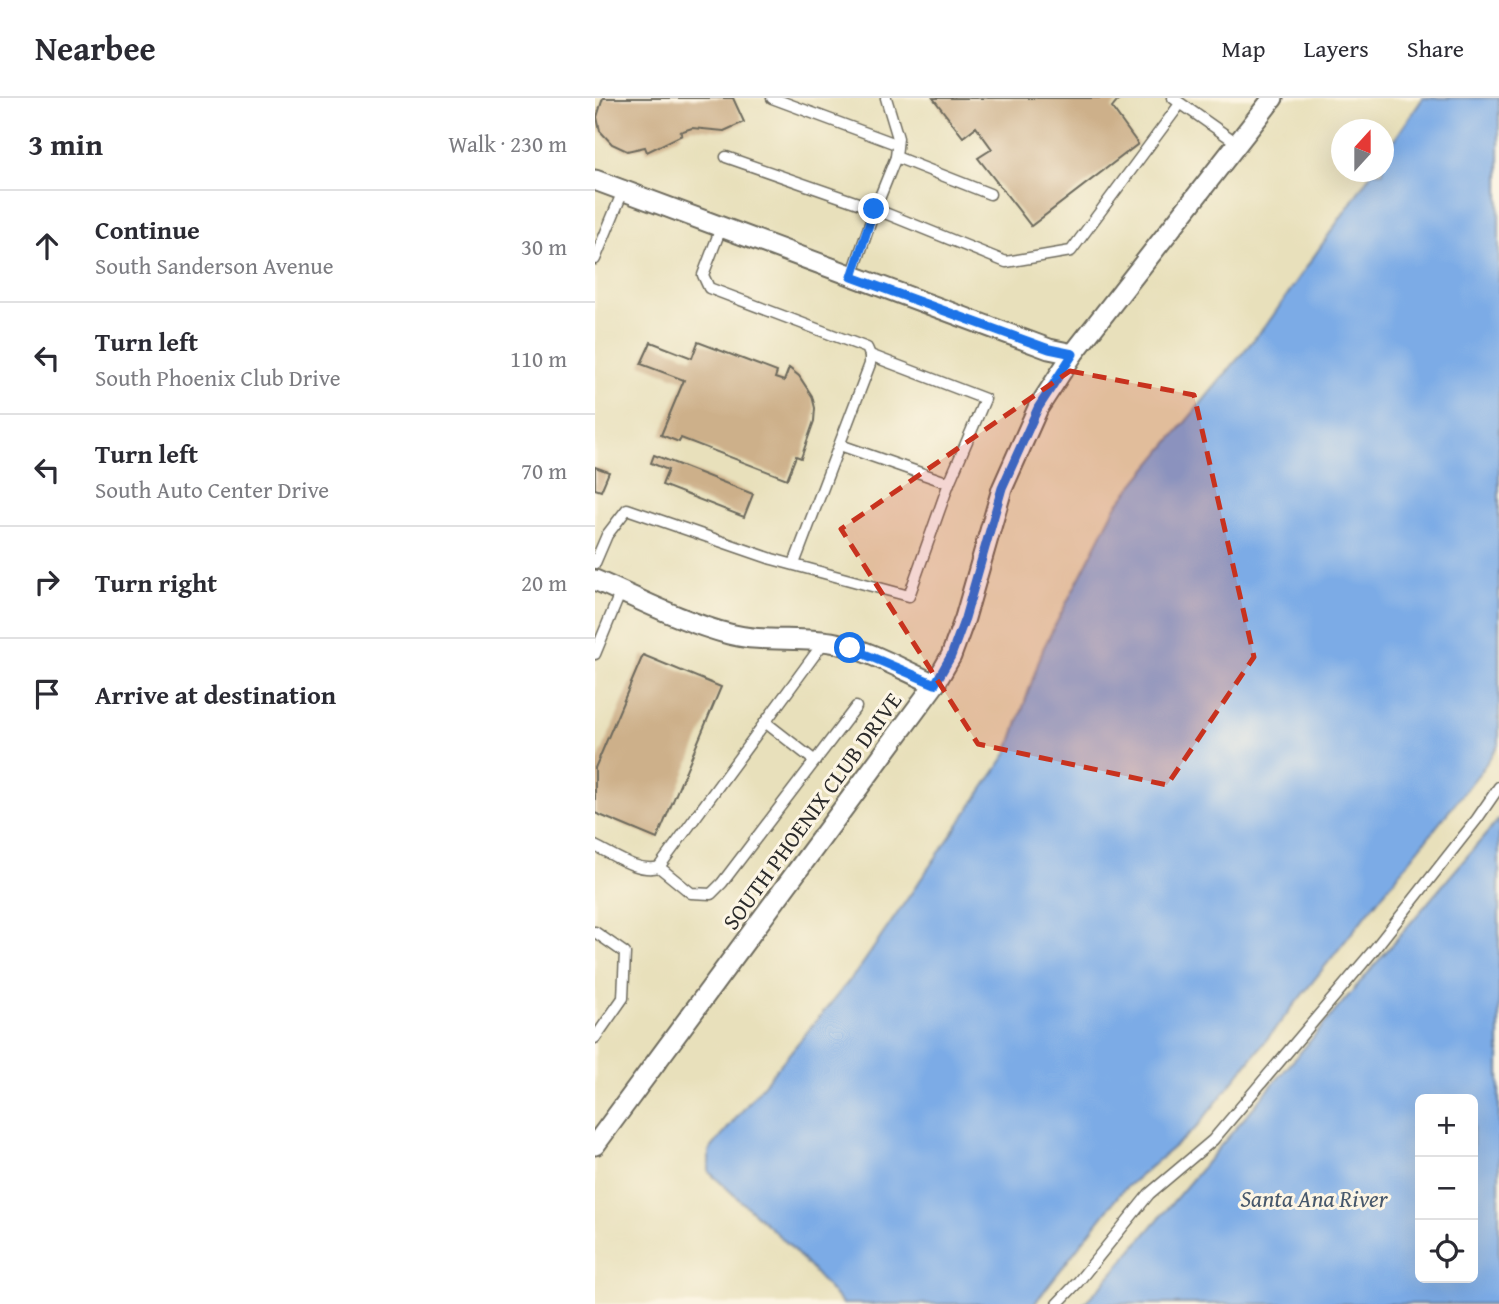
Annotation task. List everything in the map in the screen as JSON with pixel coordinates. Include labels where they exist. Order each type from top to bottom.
[{"type":"street","name":"SOUTH PHOENIX CLUB DRIVE","points":[[595,1145],[935,684],[951,656],[965,618],[1002,488],[1038,408],[1073,354],[1273,98]]},
{"type":"street","points":[[595,180],[1049,349],[1073,354]]},
{"type":"street","points":[[595,580],[705,627],[732,635],[824,642],[858,651],[935,684]]},
{"type":"lane","points":[[772,98],[897,144]]},
{"type":"lane","points":[[852,277],[874,209],[896,157],[898,138],[886,98]]},
{"type":"lane","points":[[726,157],[874,209],[1006,262],[1071,251],[1177,101],[1237,144]]},
{"type":"lane","points":[[896,157],[990,194]]},
{"type":"lane","points":[[595,257],[623,191]]},
{"type":"lane","points":[[721,228],[703,275],[709,288],[867,348],[870,355],[870,364],[794,564]]},
{"type":"lane","points":[[595,563],[607,536],[627,509],[772,559],[909,596],[949,483],[985,399],[870,355]]},
{"type":"lane","points":[[840,445],[949,483]]},
{"type":"lane","points":[[595,654],[621,591]]},
{"type":"lane","points":[[595,846],[640,868],[659,867],[824,642]]},
{"type":"lane","points":[[659,867],[691,893],[711,894],[856,708]]},
{"type":"lane","points":[[765,722],[815,761]]},
{"type":"lane","points":[[1057,1304],[1149,1194],[1213,1140],[1373,951],[1477,820],[1499,787]]},
{"type":"lane","points":[[595,1038],[623,998],[625,953],[597,937]]},
{"type":"highlighted area","points":[[1070,371],[1194,395],[1254,657],[1167,785],[978,744],[841,529]]},
{"type":"water","points":[[1423,98],[1499,98],[1499,744],[1481,771],[1195,1129],[1122,1191],[1034,1304],[843,1304],[788,1244],[709,1172],[709,1151],[859,969],[1007,754],[1043,649],[1116,506],[1270,320],[1365,182],[1394,182],[1394,140]]},
{"type":"water","name":"Santa Ana River","points":[[1499,819],[1499,1304],[1083,1304],[1103,1284]]},
{"type":"building","points":[[603,98],[733,98],[744,122],[724,131],[692,128],[680,132],[682,135],[647,152],[645,147],[627,151],[612,144],[600,131],[597,117]]},
{"type":"building","points":[[933,98],[1120,98],[1112,108],[1138,144],[1031,226],[978,158],[992,149],[976,127],[963,137]]},
{"type":"building","points":[[651,342],[692,358],[698,342],[777,372],[775,378],[784,381],[789,368],[799,376],[812,396],[814,421],[801,458],[796,456],[787,479],[681,438],[679,442],[661,435],[684,380],[641,364]]},
{"type":"building","points":[[654,455],[753,494],[744,517],[662,485],[668,470],[651,463]]},
{"type":"building","points":[[595,467],[609,472],[601,491],[595,489]]},
{"type":"building","points":[[643,655],[721,687],[657,839],[595,813],[595,768]]},
{"type":"route","points":[[850,648],[935,684],[951,656],[965,618],[1002,488],[1038,408],[1073,354],[1049,349],[852,277],[874,209]]}]
